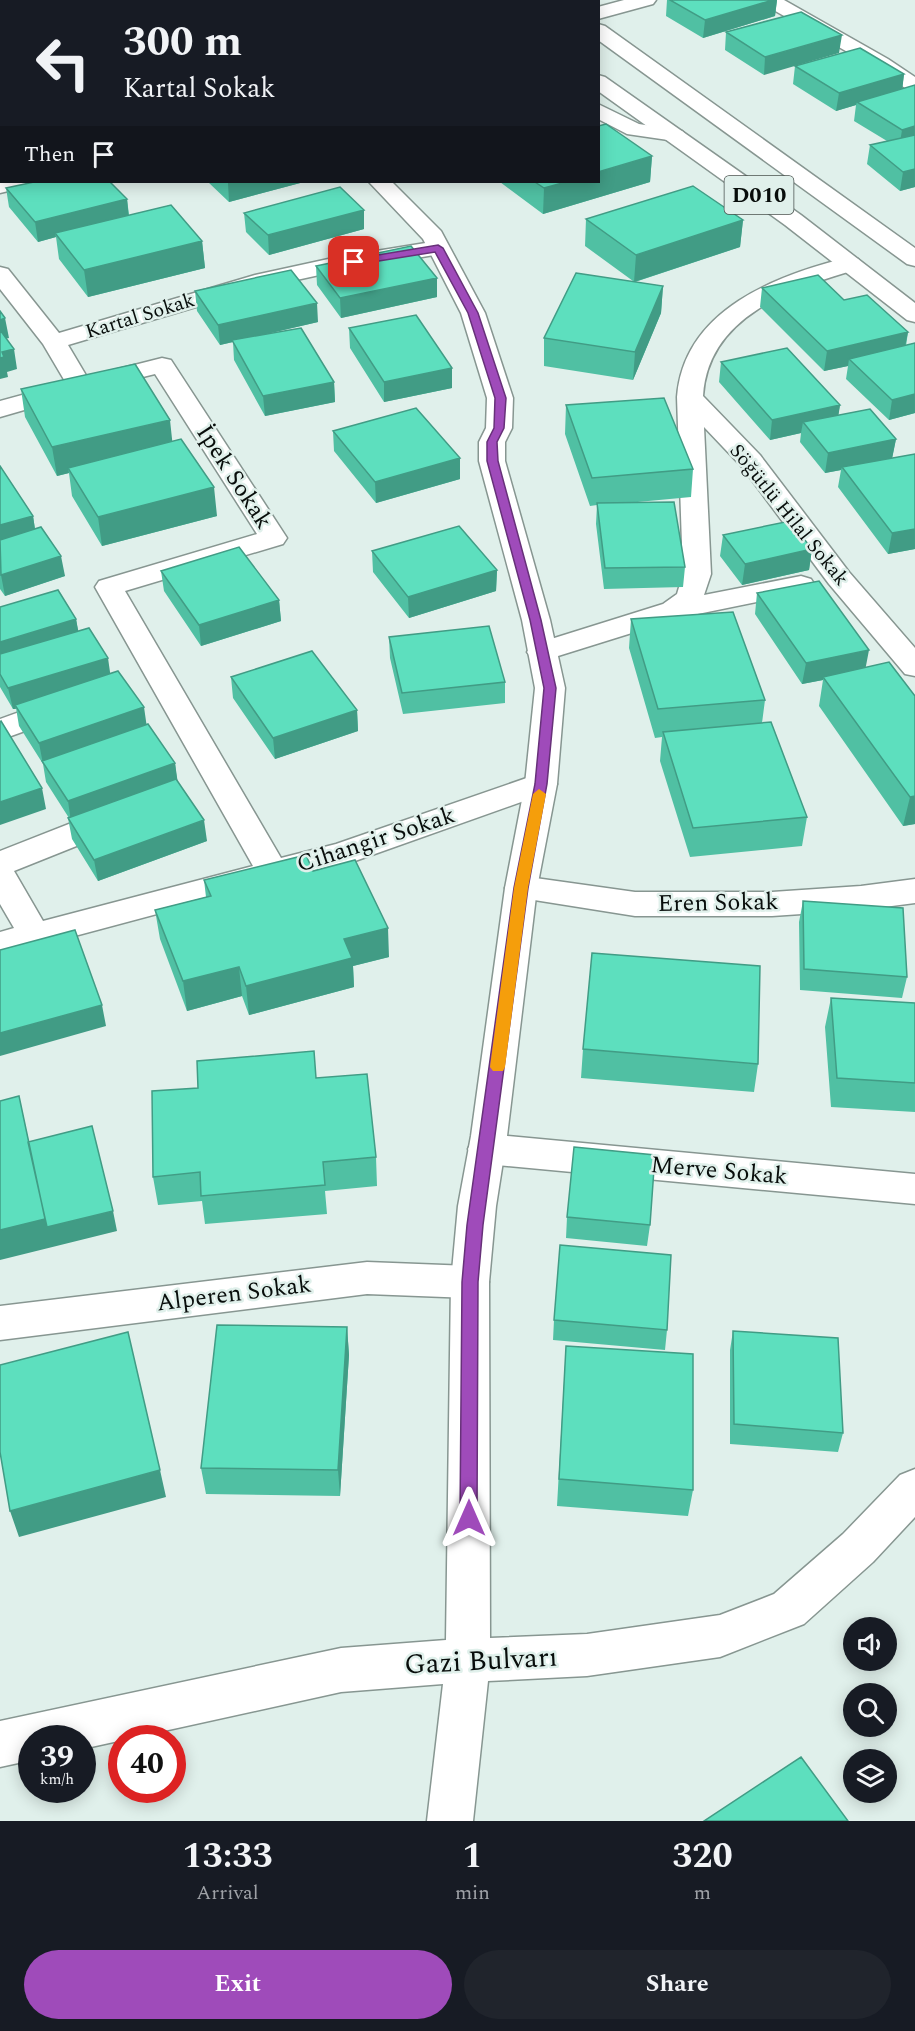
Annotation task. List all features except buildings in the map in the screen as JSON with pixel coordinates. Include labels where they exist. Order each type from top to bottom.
[{"type":"main road","points":[[600,12],[646,0]]},
{"type":"main road","points":[[770,0],[881,63],[915,86]]},
{"type":"main road","name":"D010","points":[[600,31],[915,259]]},
{"type":"main road","points":[[881,63],[915,59]]},
{"type":"main road","name":"D010","points":[[600,82],[793,220],[915,315]]},
{"type":"main road","points":[[600,111],[634,130],[675,135]]},
{"type":"main road","points":[[381,183],[433,236],[473,313],[501,398],[499,428],[492,442],[492,461],[550,688],[541,784],[521,888],[477,1206],[470,1282],[468,1660],[450,1821]]},
{"type":"main road","name":"Kartal Sokak","points":[[54,342],[255,282],[333,265],[438,248]]},
{"type":"main road","points":[[679,609],[692,595],[696,574],[690,397],[691,379],[701,356],[715,334],[736,311],[765,293],[792,281],[850,264]]},
{"type":"main road","points":[[0,274],[54,342],[80,386],[0,409]]},
{"type":"main road","name":"İpek Sokak","points":[[80,386],[162,365],[273,538],[109,587],[273,872]]},
{"type":"main road","name":"Söğütlü Hilal Sokak","points":[[690,397],[751,461],[839,578],[915,667]]},
{"type":"main road","points":[[542,652],[679,609],[839,578]]},
{"type":"main road","points":[[0,730],[82,699]]},
{"type":"main road","name":"Cihangir Sokak","points":[[0,944],[344,853],[541,784]]},
{"type":"main road","points":[[0,864],[141,809]]},
{"type":"main road","points":[[0,874],[34,935]]},
{"type":"main road","name":"Eren Sokak","points":[[521,888],[635,904],[772,903],[861,898],[915,891]]},
{"type":"main road","name":"Merve Sokak","points":[[486,1149],[915,1189]]},
{"type":"main road","name":"Alperen Sokak","points":[[0,1323],[367,1278],[470,1282]]},
{"type":"main road","name":"Gazi Bulvarı","points":[[0,1744],[341,1670],[468,1660],[587,1655],[720,1636],[789,1609],[858,1548],[915,1488]]},
{"type":"slow traffic","points":[[498,1067],[521,888],[539,794]]},
{"type":"route","points":[[354,262],[438,248],[473,313],[501,398],[499,428],[492,442],[492,461],[536,620],[550,688],[541,784],[521,888],[489,1136],[475,1225],[470,1282],[469,1518]]}]
